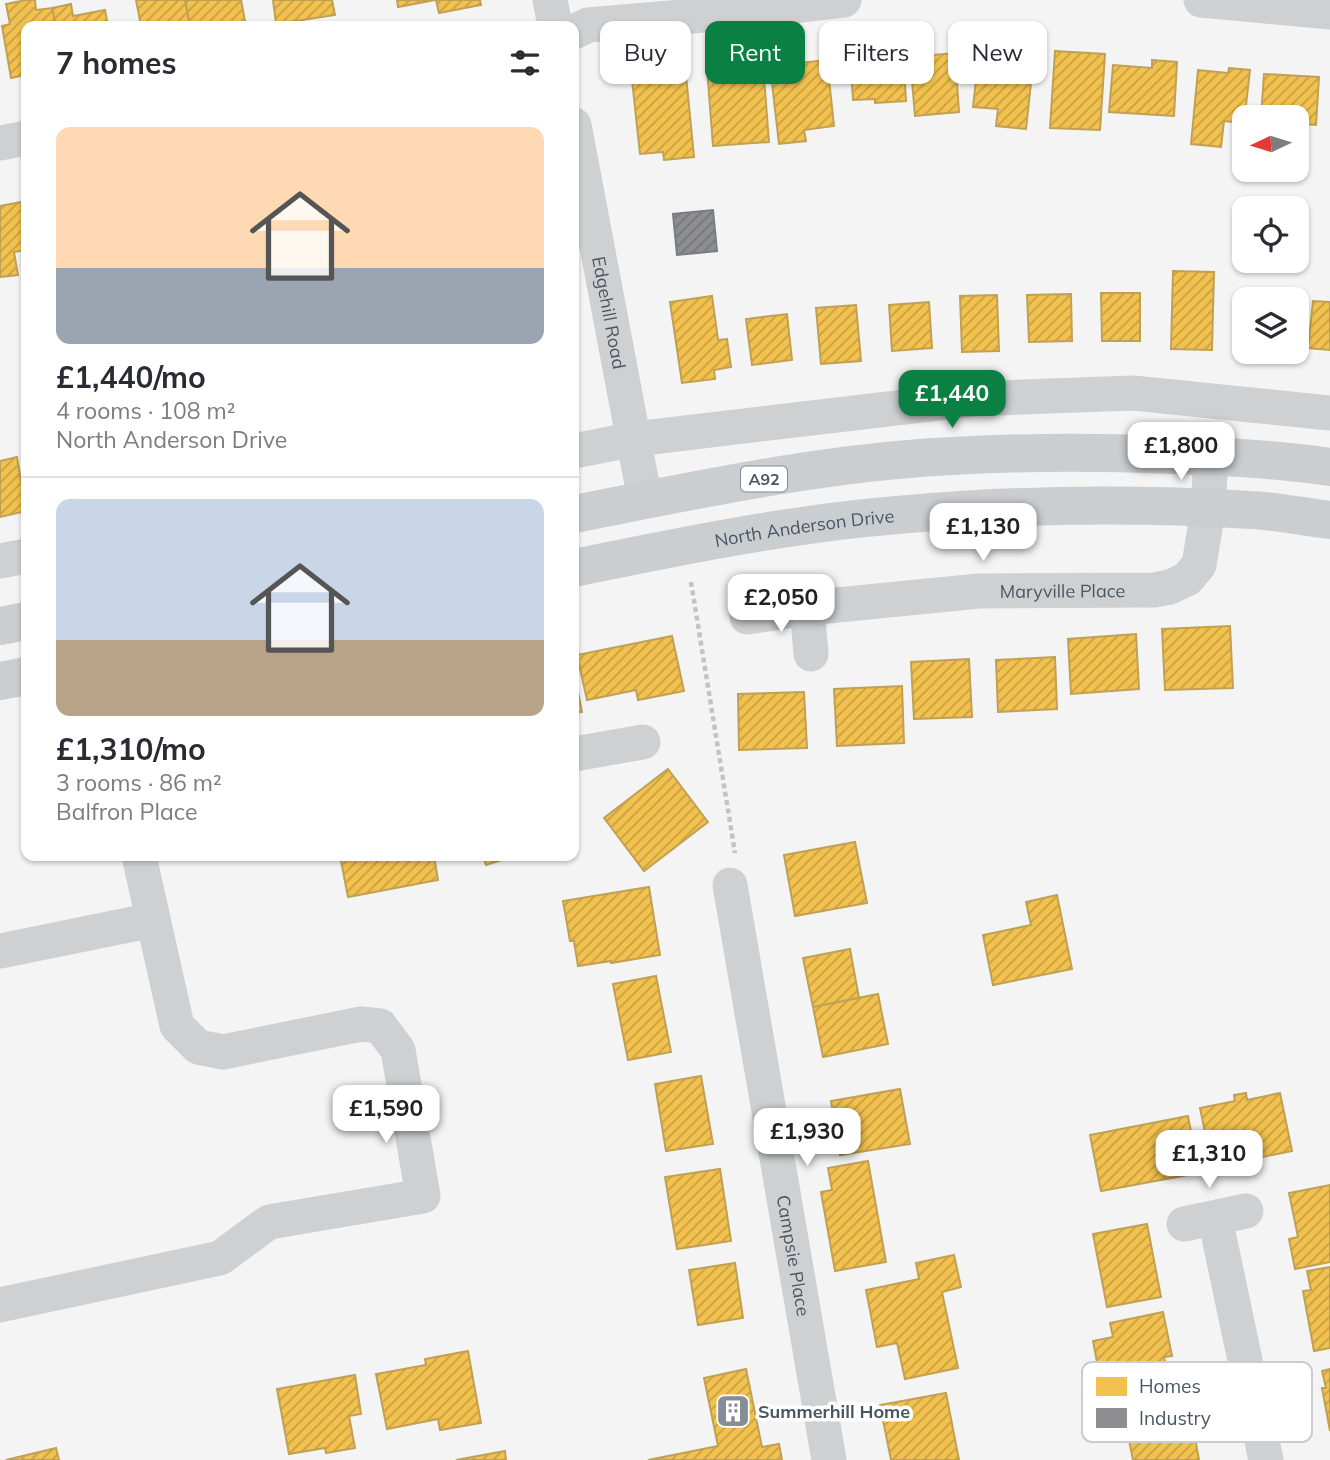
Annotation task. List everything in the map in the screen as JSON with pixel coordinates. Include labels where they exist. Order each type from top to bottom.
[{"type":"main road","name":"A92","points":[[579,513],[786,475],[932,457],[1078,451],[1211,457],[1330,467]]},
{"type":"main road","name":"North Anderson Drive","points":[[579,567],[686,546],[896,515],[1016,507],[1096,505],[1253,510],[1330,520]]},
{"type":"main road","points":[[0,626],[21,622]]},
{"type":"main road","points":[[0,681],[21,677]]},
{"type":"street","points":[[551,0],[554,21]]},
{"type":"street","points":[[579,30],[588,25],[844,0]]},
{"type":"street","points":[[1201,0],[1330,12]]},
{"type":"street","points":[[0,143],[21,139]]},
{"type":"street","name":"Edgehill Road","points":[[579,151],[645,500]]},
{"type":"street","points":[[579,450],[635,439],[972,399],[1133,393],[1330,413]]},
{"type":"street","name":"Maryville Place","points":[[747,617],[807,608],[979,591],[1154,590],[1170,587],[1187,579],[1199,565],[1208,510],[1211,457]]},
{"type":"street","points":[[0,561],[21,557]]},
{"type":"street","points":[[807,608],[811,654]]},
{"type":"street","points":[[579,753],[643,742]]},
{"type":"street","points":[[0,1305],[220,1258],[269,1222],[423,1196],[398,1050],[380,1026],[361,1024],[223,1052],[198,1047],[177,1026],[140,861]]},
{"type":"street","name":"Campsie Place","points":[[730,885],[829,1460]]},
{"type":"street","points":[[0,951],[153,920]]},
{"type":"street","points":[[1215,1218],[1245,1362]]},
{"type":"street","points":[[1262,1442],[1266,1460]]},
{"type":"path","points":[[686,546],[736,855],[730,885]]},
{"type":"building: Homes","points":[[35,0],[36,10],[52,8],[55,21],[21,21],[21,76],[11,78],[2,26],[10,24],[6,4]]},
{"type":"building: Homes","points":[[136,0],[185,0],[189,21],[140,21]]},
{"type":"building: Homes","points":[[185,0],[241,0],[245,21],[189,21]]},
{"type":"building: Homes","points":[[273,0],[332,0],[335,15],[276,21]]},
{"type":"building: Homes","points":[[397,0],[435,0],[398,7]]},
{"type":"building: Homes","points":[[436,0],[480,0],[481,5],[439,13]]},
{"type":"building: Homes","points":[[71,4],[73,16],[105,10],[107,21],[55,21],[52,8]]},
{"type":"building: Homes","points":[[1055,51],[1105,54],[1100,130],[1050,128]]},
{"type":"building: Homes","points":[[948,54],[948,84],[957,84],[959,112],[915,116],[912,84],[934,84],[934,55]]},
{"type":"building: Homes","points":[[1152,60],[1177,62],[1174,116],[1109,112],[1113,65],[1152,68]]},
{"type":"building: Homes","points":[[819,61],[819,84],[830,84],[834,126],[804,130],[806,141],[779,144],[772,84],[805,84],[805,62]]},
{"type":"building: Homes","points":[[1229,68],[1250,70],[1246,105],[1232,105],[1232,122],[1224,121],[1221,147],[1191,144],[1198,70],[1228,73]]},
{"type":"building: Homes","points":[[1264,74],[1319,77],[1316,125],[1309,124],[1309,105],[1262,105]]},
{"type":"building: Homes","points":[[632,84],[687,84],[694,157],[664,160],[663,152],[640,154]]},
{"type":"building: Homes","points":[[708,84],[765,84],[769,142],[713,146]]},
{"type":"building: Homes","points":[[852,84],[905,84],[906,101],[875,103],[875,99],[853,100]]},
{"type":"building: Homes","points":[[976,84],[1031,84],[1026,129],[996,126],[998,109],[973,107]]},
{"type":"building: Homes","points":[[21,202],[21,251],[14,252],[18,275],[0,277],[0,206]]},
{"type":"building: Homes","points":[[1173,271],[1214,272],[1212,350],[1171,349]]},
{"type":"building: Homes","points":[[1101,293],[1140,293],[1140,341],[1102,341]]},
{"type":"building: Homes","points":[[1071,294],[1072,341],[1029,342],[1027,295]]},
{"type":"building: Homes","points":[[997,295],[999,351],[962,352],[960,296]]},
{"type":"building: Homes","points":[[712,296],[718,340],[727,339],[731,367],[714,370],[715,379],[682,383],[670,302]]},
{"type":"building: Homes","points":[[1313,301],[1330,302],[1330,350],[1309,348]]},
{"type":"building: Homes","points":[[929,302],[932,348],[892,351],[889,305]]},
{"type":"building: Homes","points":[[856,305],[861,361],[821,364],[816,308]]},
{"type":"building: Homes","points":[[787,314],[792,360],[752,365],[746,319]]},
{"type":"building: Homes","points":[[17,457],[21,481],[21,512],[0,517],[0,461]]},
{"type":"building: Homes","points":[[1230,626],[1233,688],[1165,690],[1162,629]]},
{"type":"building: Homes","points":[[1136,634],[1139,689],[1071,694],[1068,639]]},
{"type":"building: Homes","points":[[672,636],[684,691],[638,700],[636,690],[587,700],[579,655]]},
{"type":"building: Homes","points":[[1055,657],[1057,709],[998,712],[996,660]]},
{"type":"building: Homes","points":[[969,659],[972,717],[914,719],[911,662]]},
{"type":"building: Homes","points":[[902,686],[904,743],[837,746],[834,689]]},
{"type":"building: Homes","points":[[804,692],[807,748],[739,750],[738,694]]},
{"type":"building: Homes","points":[[668,769],[708,822],[644,871],[604,818]]},
{"type":"building: Homes","points":[[855,842],[867,903],[795,916],[784,855]]},
{"type":"building: Homes","points":[[341,861],[435,861],[438,880],[348,897]]},
{"type":"building: Homes","points":[[649,887],[660,955],[578,966],[574,941],[570,941],[563,901]]},
{"type":"building: Homes","points":[[1057,895],[1072,969],[993,985],[983,935],[1031,925],[1026,902]]},
{"type":"building: Homes","points":[[850,949],[859,998],[813,1007],[803,958]]},
{"type":"building: Homes","points":[[656,976],[671,1052],[628,1060],[613,984]]},
{"type":"building: Homes","points":[[878,994],[888,1044],[823,1057],[813,1007]]},
{"type":"building: Homes","points":[[701,1076],[713,1144],[666,1151],[655,1084]]},
{"type":"building: Homes","points":[[900,1089],[910,1144],[840,1155],[831,1101]]},
{"type":"building: Homes","points":[[1246,1093],[1247,1100],[1280,1093],[1292,1151],[1212,1167],[1200,1108],[1235,1101],[1234,1095]]},
{"type":"building: Homes","points":[[1188,1116],[1199,1173],[1101,1191],[1090,1135]]},
{"type":"building: Homes","points":[[868,1161],[886,1262],[835,1271],[821,1192],[832,1190],[828,1168]]},
{"type":"building: Homes","points":[[720,1169],[731,1241],[677,1249],[665,1177]]},
{"type":"building: Homes","points":[[1330,1185],[1330,1262],[1295,1269],[1289,1239],[1298,1237],[1289,1193]]},
{"type":"building: Homes","points":[[1147,1224],[1161,1297],[1107,1307],[1093,1234]]},
{"type":"building: Homes","points":[[954,1255],[961,1287],[942,1292],[958,1368],[905,1379],[897,1343],[877,1347],[866,1290],[919,1279],[916,1263]]},
{"type":"building: Homes","points":[[735,1263],[743,1318],[698,1325],[689,1270]]},
{"type":"building: Homes","points":[[1330,1267],[1330,1348],[1314,1351],[1303,1291],[1311,1290],[1307,1271]]},
{"type":"building: Homes","points":[[1163,1312],[1172,1356],[1164,1357],[1165,1362],[1097,1362],[1093,1341],[1113,1337],[1110,1323]]},
{"type":"building: Homes","points":[[468,1351],[481,1423],[440,1430],[438,1419],[387,1429],[376,1374],[426,1365],[425,1359]]},
{"type":"building: Homes","name":"Summerhill Home","points":[[746,1369],[762,1447],[779,1444],[782,1460],[648,1460],[718,1446],[704,1378]]},
{"type":"building: Homes","points":[[1330,1369],[1330,1431],[1322,1388],[1326,1388],[1322,1371]]},
{"type":"building: Homes","points":[[355,1375],[361,1414],[349,1416],[355,1448],[326,1453],[325,1448],[289,1454],[277,1389]]},
{"type":"building: Homes","points":[[946,1393],[959,1460],[891,1460],[880,1405]]},
{"type":"building: Homes","points":[[1129,1442],[1196,1442],[1199,1460],[1133,1460]]},
{"type":"building: Homes","points":[[56,1448],[59,1460],[6,1460]]},
{"type":"building: Homes","points":[[505,1451],[506,1460],[456,1460]]},
{"type":"building: Industry","points":[[713,210],[717,251],[677,255],[673,214]]},
{"type":"place","name":"Summerhill Home","points":[[733,1411]]}]
